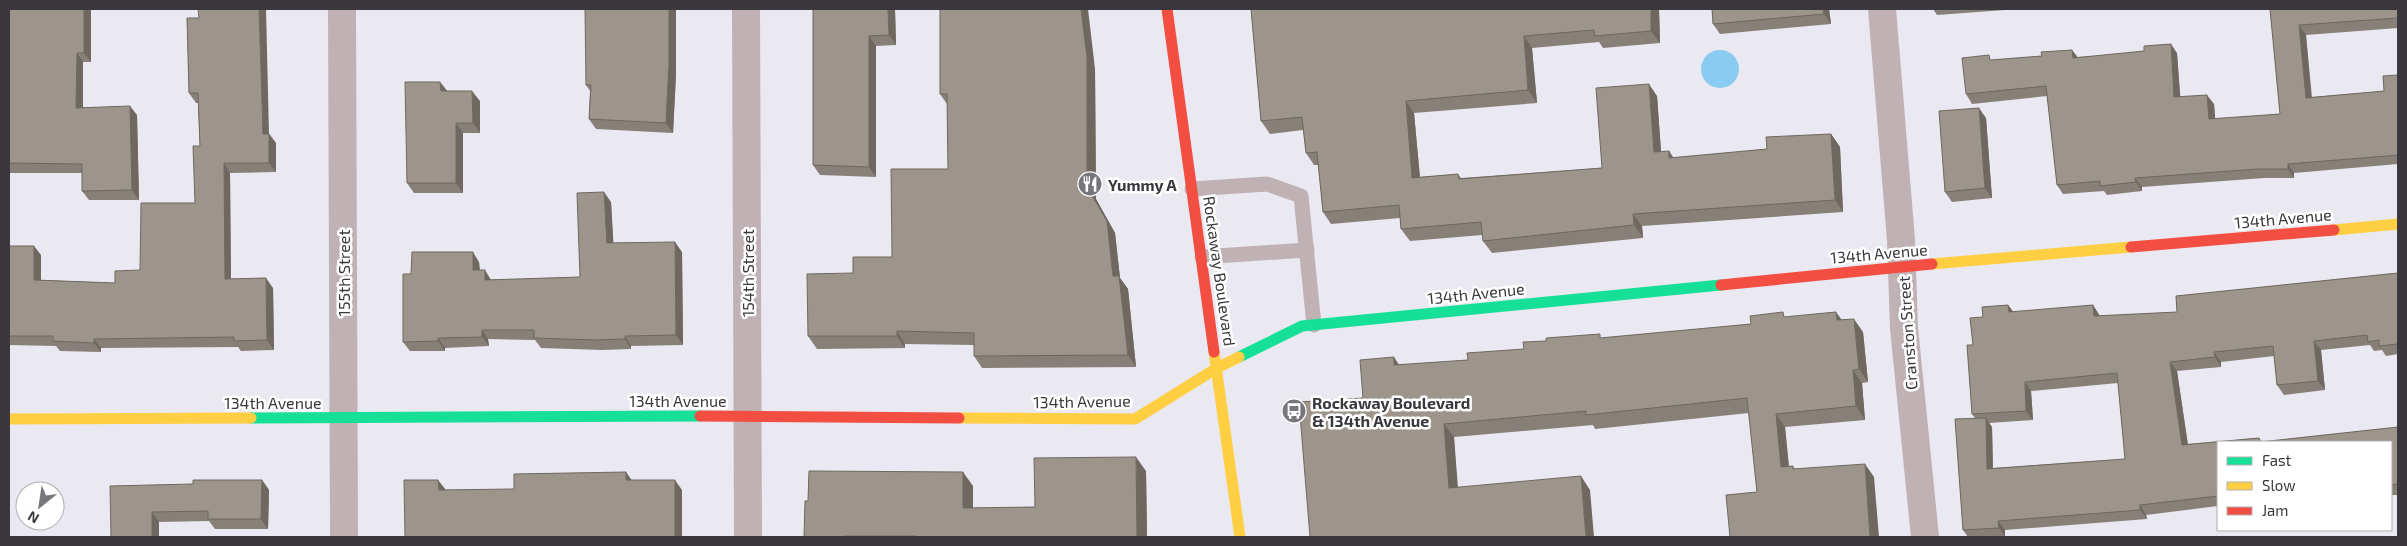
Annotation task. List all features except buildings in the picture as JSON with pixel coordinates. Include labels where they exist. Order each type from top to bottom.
[{"type":"street","name":"155th Street","points":[[342,9],[344,537]]},
{"type":"street","name":"154th Street","points":[[746,9],[748,537]]},
{"type":"street","name":"Rockaway Boulevard","points":[[1167,9],[1240,537]]},
{"type":"street","name":"Cranston Street","points":[[1882,9],[1903,267],[1904,328],[1925,537]]},
{"type":"street","name":"134th Avenue","points":[[9,419],[748,416],[1135,419],[1217,368],[1302,326],[1903,267],[2398,224]]},
{"type":"lane","points":[[1192,190],[1267,184],[1301,196],[1314,325]]},
{"type":"lane","points":[[1202,258],[1307,250]]},
{"type":"water","points":[[1720,50],[1733,56],[1739,69],[1733,82],[1720,88],[1707,82],[1701,69],[1707,56]]},
{"type":"traffic: fast","points":[[1239,357],[1302,326],[1721,285]]},
{"type":"traffic: fast","points":[[251,418],[700,416]]},
{"type":"traffic: slow","points":[[2334,230],[2398,224]]},
{"type":"traffic: slow","points":[[1932,264],[2131,247]]},
{"type":"traffic: slow","points":[[1214,352],[1240,537]]},
{"type":"traffic: slow","points":[[959,418],[1135,419],[1217,368],[1239,357]]},
{"type":"traffic: slow","points":[[9,419],[251,418]]},
{"type":"traffic: jam","points":[[1167,9],[1214,352]]},
{"type":"traffic: jam","points":[[2131,247],[2334,230]]},
{"type":"traffic: jam","points":[[1721,285],[1932,264]]},
{"type":"traffic: jam","points":[[700,416],[959,418]]},
{"type":"place","name":"Yummy A","points":[[1090,184]]},
{"type":"place","name":"Rockaway Boulevard & 134th Avenue","points":[[1294,411]]}]
